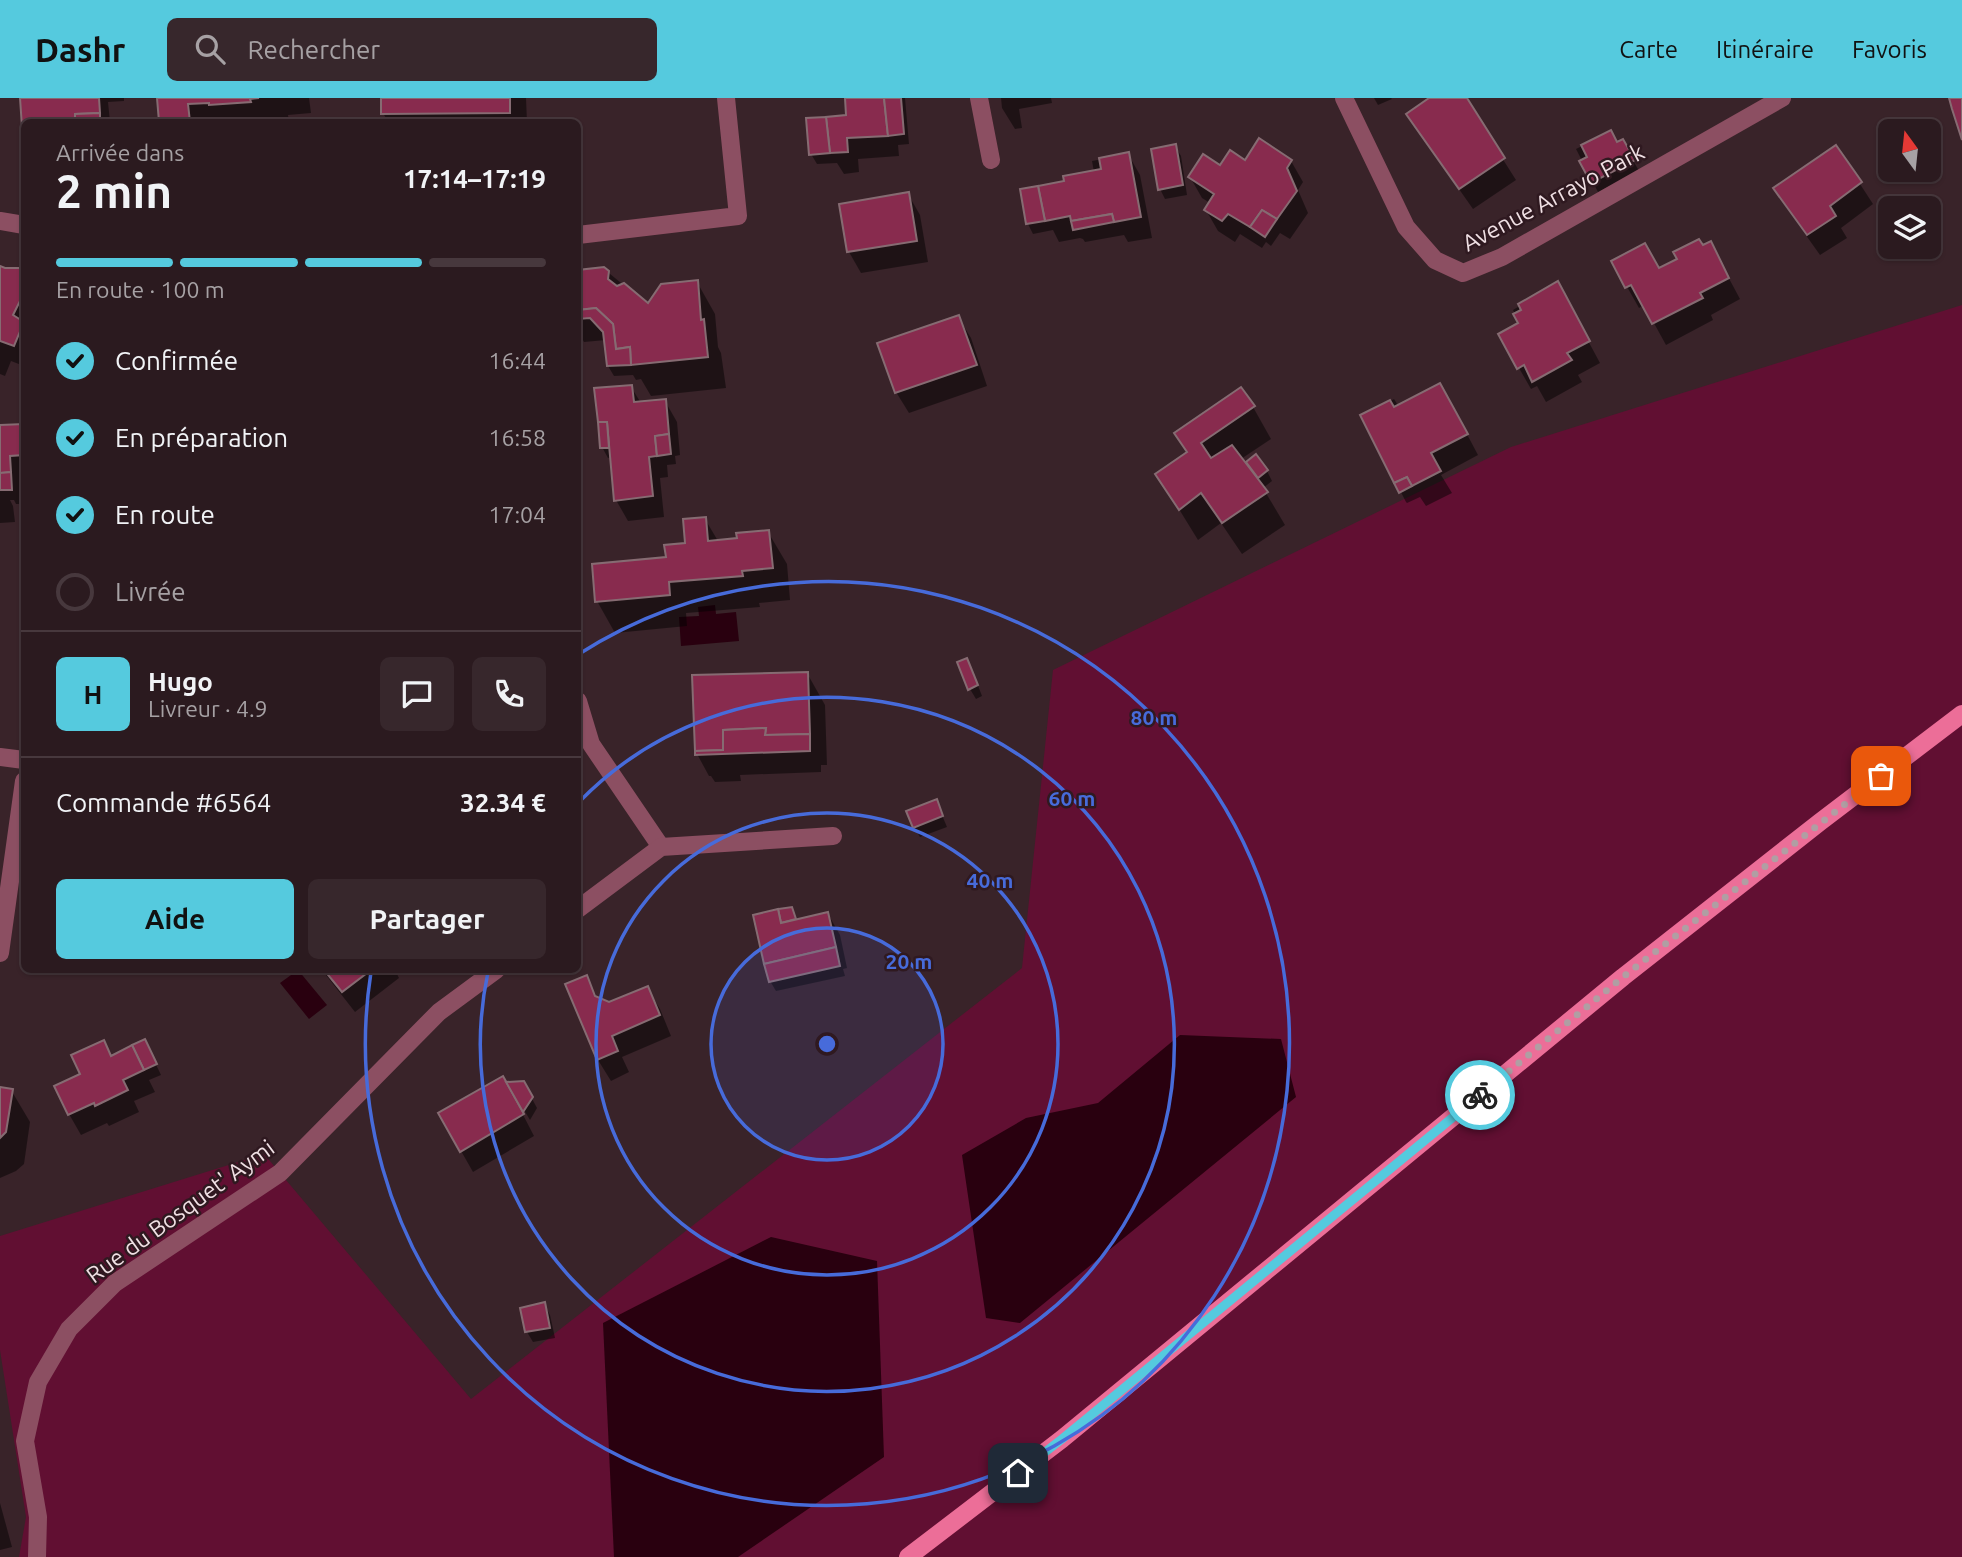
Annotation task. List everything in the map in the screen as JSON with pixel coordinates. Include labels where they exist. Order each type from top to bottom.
[{"type":"main road","points":[[908,1557],[1062,1439],[1623,977],[1962,714]]},
{"type":"street","points":[[581,235],[738,216],[726,98]]},
{"type":"street","points":[[979,98],[991,160]]},
{"type":"street","name":"Avenue Arrayo Park","points":[[1344,98],[1406,228],[1435,260],[1463,273],[1502,257],[1783,98]]},
{"type":"street","points":[[0,221],[21,224]]},
{"type":"street","points":[[581,711],[591,744],[661,847]]},
{"type":"street","points":[[0,757],[21,760]]},
{"type":"street","points":[[0,953],[21,802]]},
{"type":"street","points":[[581,907],[661,847],[832,836]]},
{"type":"street","name":"Rue du Bosquet' Aymi","points":[[37,1557],[38,1517],[25,1441],[38,1382],[69,1329],[115,1283],[280,1173],[439,1012],[492,973]]},
{"type":"shaded area","points":[[1962,305],[1962,1557],[19,1557],[26,1517],[0,1350],[0,1236],[264,1154],[471,1399],[1022,968],[1053,670],[1511,447]]},
{"type":"shaded area","points":[[715,605],[716,614],[736,612],[739,641],[681,646],[679,617],[699,616],[698,607]]},
{"type":"shaded area","points":[[294,973],[300,973],[327,1005],[309,1019],[280,983]]},
{"type":"shaded area","points":[[1180,1035],[1281,1039],[1296,1097],[1020,1323],[986,1318],[962,1155],[1026,1118],[1098,1103]]},
{"type":"shaded area","points":[[771,1237],[877,1261],[884,1457],[738,1557],[614,1557],[603,1323]]},
{"type":"building","points":[[20,98],[99,98],[100,113],[75,114],[75,119],[21,119]]},
{"type":"building","points":[[157,98],[259,98],[250,99],[251,102],[188,104],[190,119],[159,119]]},
{"type":"building","points":[[381,98],[510,98],[510,113],[381,114]]},
{"type":"building","points":[[845,98],[884,98],[888,136],[847,138],[848,152],[830,153],[826,117],[846,115]]},
{"type":"building","points":[[884,98],[901,98],[904,134],[888,136]]},
{"type":"building","points":[[1429,98],[1467,98],[1505,158],[1459,189],[1406,114]]},
{"type":"building","points":[[1949,98],[1962,98],[1962,140],[1952,109]]},
{"type":"building","points":[[100,113],[100,119],[75,119],[75,114]]},
{"type":"building","points":[[826,117],[830,153],[809,155],[806,118]]},
{"type":"building","points":[[1611,130],[1617,142],[1623,139],[1635,160],[1591,183],[1579,161],[1587,157],[1581,145]]},
{"type":"building","points":[[1259,138],[1292,160],[1287,168],[1297,191],[1277,219],[1262,210],[1250,227],[1228,214],[1222,221],[1204,210],[1214,194],[1188,177],[1203,154],[1220,165],[1230,150],[1245,160]]},
{"type":"building","points":[[1176,144],[1183,185],[1158,190],[1151,149]]},
{"type":"building","points":[[1836,145],[1862,182],[1830,206],[1836,216],[1807,235],[1773,188]]},
{"type":"building","points":[[1129,152],[1141,217],[1114,222],[1112,214],[1071,221],[1070,216],[1045,221],[1038,186],[1064,181],[1063,176],[1101,169],[1099,158]]},
{"type":"building","points":[[1038,186],[1045,221],[1026,224],[1020,189]]},
{"type":"building","points":[[909,192],[917,241],[847,252],[839,204]]},
{"type":"building","points":[[1262,210],[1277,219],[1265,237],[1250,227]]},
{"type":"building","points":[[1112,214],[1114,222],[1073,230],[1071,221]]},
{"type":"building","points":[[1699,239],[1703,245],[1711,241],[1729,278],[1700,293],[1703,298],[1652,324],[1631,285],[1625,288],[1611,261],[1645,243],[1659,268],[1677,259],[1673,252]]},
{"type":"building","points":[[0,266],[21,268],[21,299],[13,315],[21,320],[21,329],[14,346],[0,341]]},
{"type":"building","points":[[604,267],[609,271],[608,279],[617,286],[624,283],[648,303],[661,284],[698,280],[701,320],[704,319],[708,357],[631,365],[630,347],[616,349],[613,324],[596,308],[581,310],[581,270]]},
{"type":"building","points":[[1558,281],[1590,341],[1567,353],[1572,360],[1532,382],[1524,365],[1517,369],[1498,334],[1518,323],[1513,314],[1521,310],[1518,304]]},
{"type":"building","points":[[596,308],[613,324],[616,349],[630,347],[631,365],[607,366],[603,332],[590,318],[581,319],[581,310]]},
{"type":"building","points":[[959,315],[977,365],[895,393],[877,343]]},
{"type":"building","points":[[1440,383],[1468,434],[1431,453],[1441,471],[1412,486],[1407,477],[1394,483],[1360,415],[1390,400],[1394,407]]},
{"type":"building","points":[[632,385],[634,402],[666,399],[669,434],[655,436],[657,456],[649,457],[653,496],[614,501],[607,422],[598,422],[594,388]]},
{"type":"building","points":[[1241,387],[1255,406],[1201,443],[1211,458],[1232,445],[1268,492],[1222,523],[1201,493],[1179,510],[1155,474],[1187,452],[1174,433]]},
{"type":"building","points":[[598,422],[607,422],[609,448],[600,448]]},
{"type":"building","points":[[21,424],[21,455],[10,456],[11,472],[0,473],[0,425]]},
{"type":"building","points":[[669,434],[671,454],[657,456],[655,436]]},
{"type":"building","points":[[1256,454],[1268,470],[1258,478],[1246,462]]},
{"type":"building","points":[[11,472],[12,490],[0,490],[0,473]]},
{"type":"building","points":[[1407,477],[1412,486],[1399,493],[1394,483]]},
{"type":"building","points":[[706,517],[708,541],[737,538],[736,533],[769,530],[773,568],[742,571],[743,576],[669,582],[670,595],[595,602],[592,564],[666,557],[664,545],[685,543],[683,519]]},
{"type":"building","points":[[967,658],[978,685],[968,690],[957,662]]},
{"type":"building","points":[[808,672],[810,734],[765,735],[766,728],[723,730],[723,750],[695,751],[692,675]]},
{"type":"building","points":[[766,728],[765,735],[810,734],[810,751],[695,755],[695,751],[723,750],[723,730]]},
{"type":"building","points":[[937,799],[943,816],[913,828],[906,811]]},
{"type":"building","points":[[792,907],[796,919],[781,923],[778,909]]},
{"type":"building","points":[[778,909],[781,923],[828,912],[836,947],[764,964],[753,915]]},
{"type":"building","points":[[836,947],[840,966],[769,982],[764,964]]},
{"type":"building","points":[[326,973],[367,973],[342,992]]},
{"type":"building","points":[[587,975],[595,996],[609,1002],[648,986],[660,1015],[612,1036],[618,1051],[597,1060],[565,984]]},
{"type":"building","points":[[145,1039],[157,1064],[144,1070],[132,1045]]},
{"type":"building","points":[[104,1040],[111,1056],[132,1045],[144,1070],[123,1080],[128,1090],[68,1115],[54,1086],[80,1074],[71,1055]]},
{"type":"building","points":[[503,1076],[524,1114],[460,1152],[438,1113]]},
{"type":"building","points":[[524,1081],[533,1097],[523,1112],[506,1082]]},
{"type":"building","points":[[0,1087],[13,1089],[6,1132],[0,1138]]},
{"type":"building","points":[[545,1302],[550,1328],[525,1332],[520,1308]]},
{"type":"way so far","points":[[1480,1095],[1623,977],[1881,776]]},
{"type":"route","points":[[1018,1473],[1480,1095]]}]
